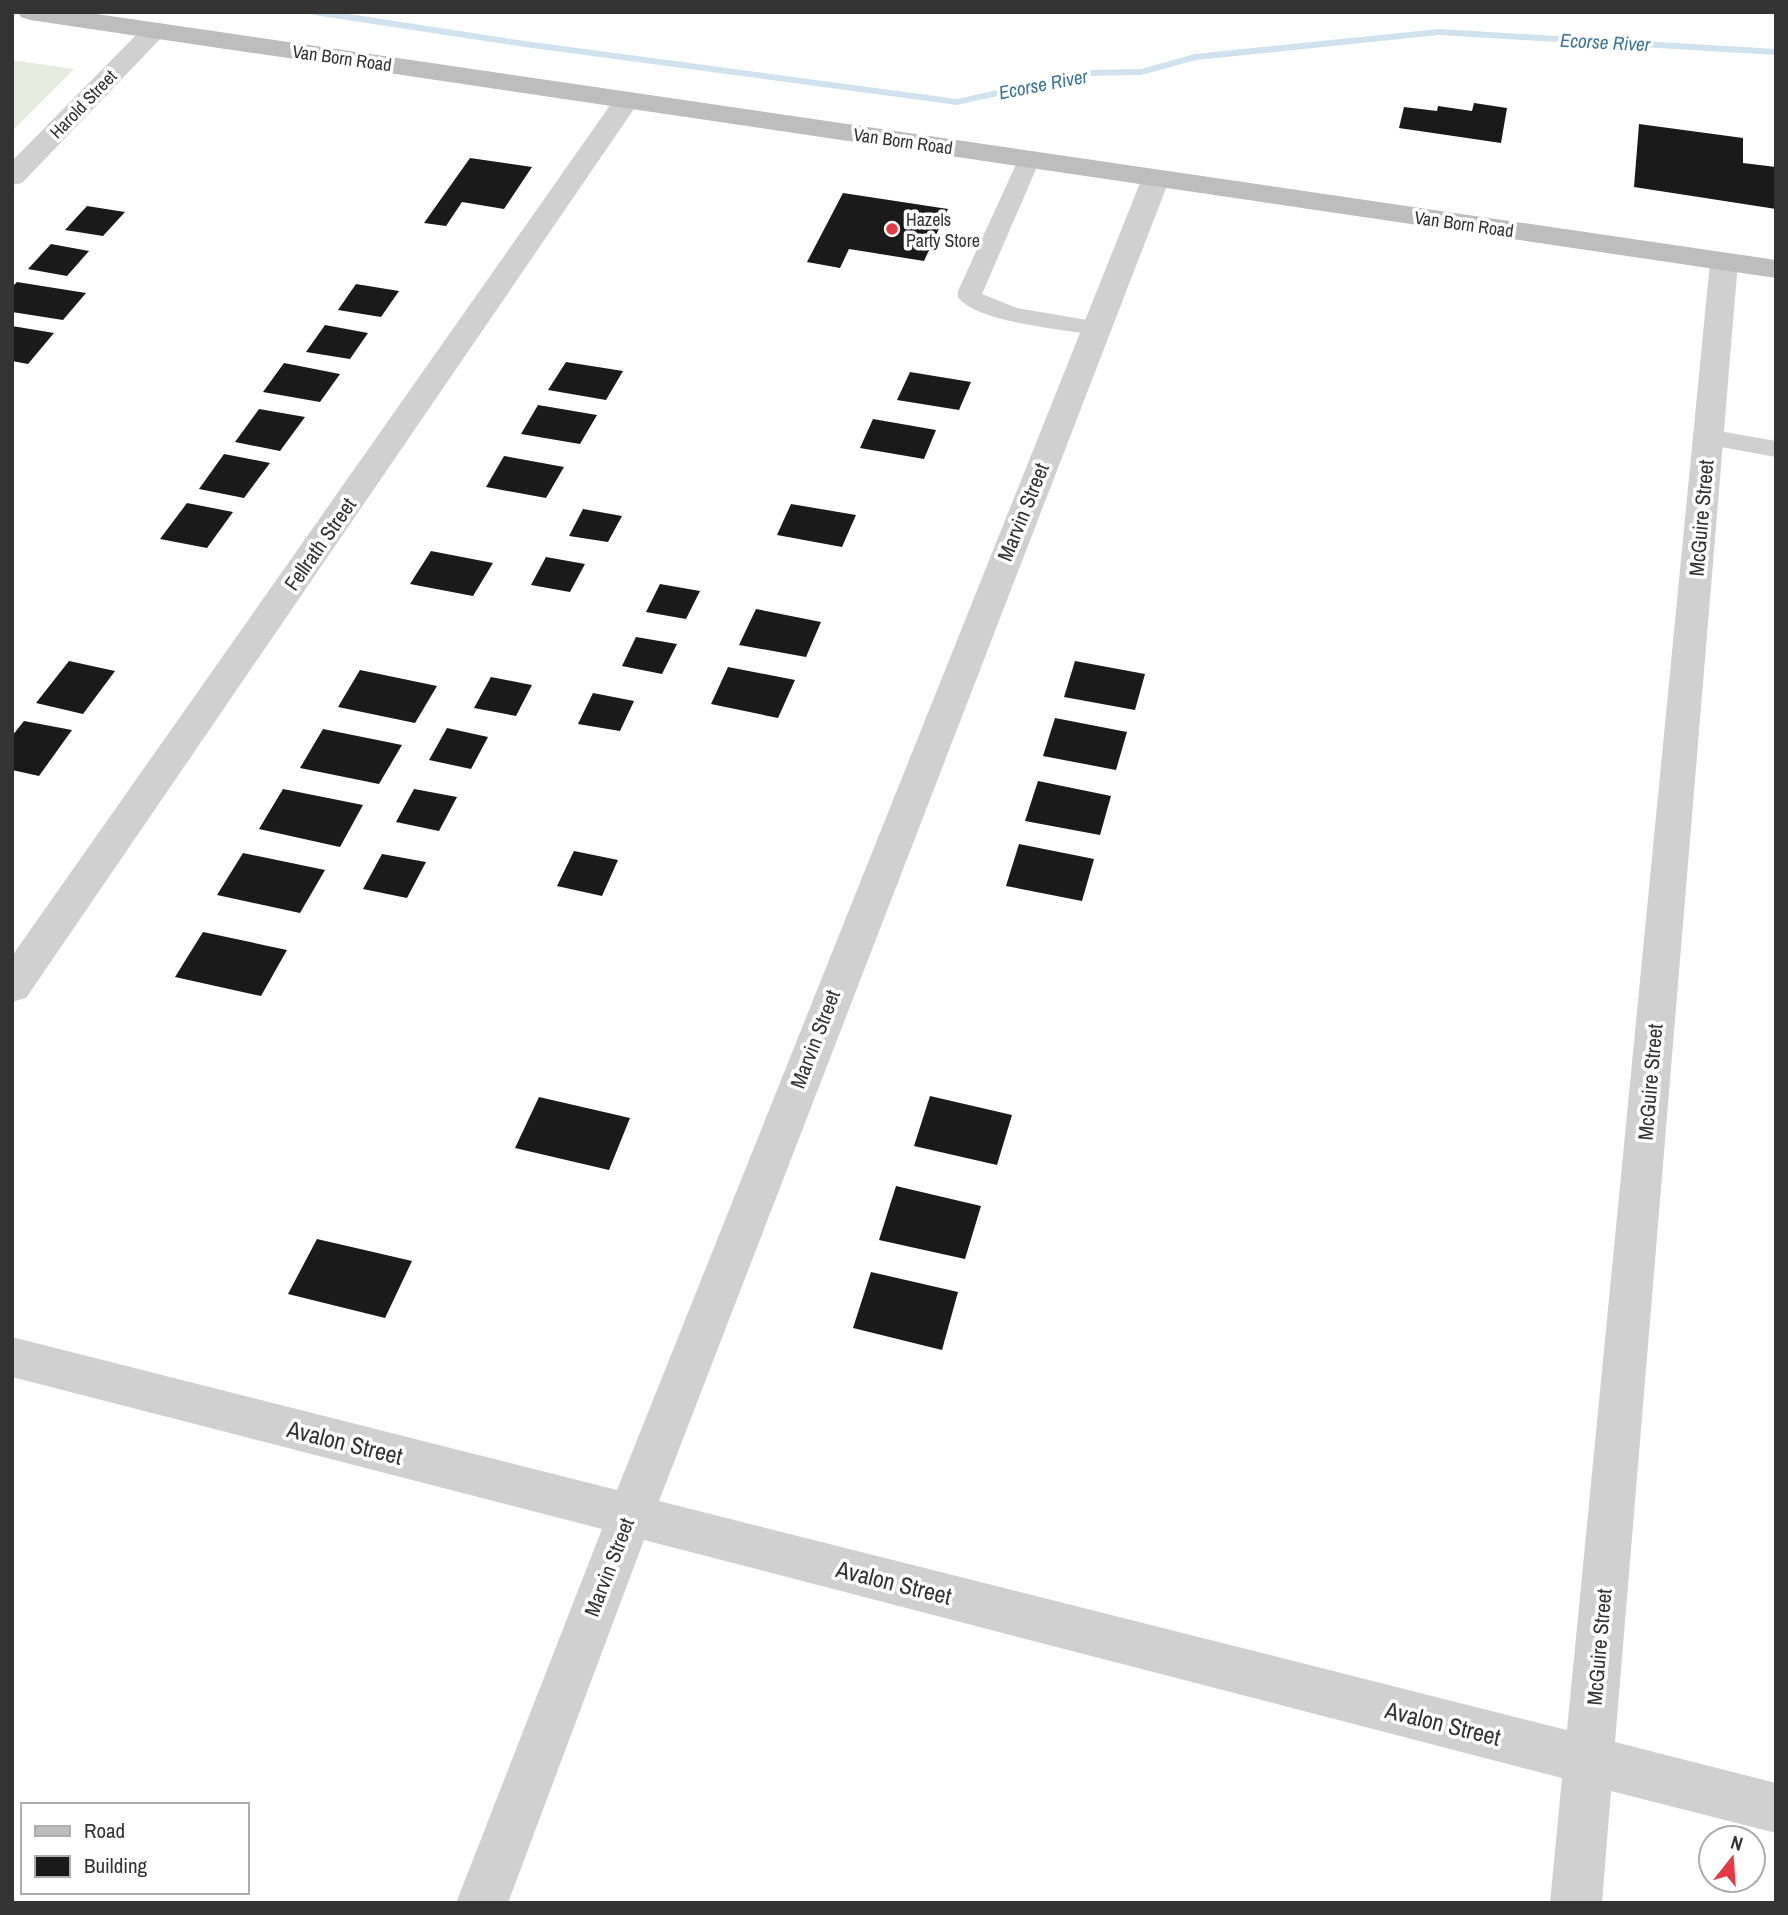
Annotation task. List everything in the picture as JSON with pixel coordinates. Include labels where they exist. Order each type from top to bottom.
[{"type":"main road","name":"Van Born Road","points":[[30,12],[1776,270]]},
{"type":"street","name":"Harold Street","points":[[12,177],[154,31]]},
{"type":"street","name":"Fellrath Street","points":[[12,987],[627,100]]},
{"type":"street","name":"Marvin Street","points":[[482,1903],[630,1514],[946,705],[1156,178]]},
{"type":"street","name":"McGuire Street","points":[[1576,1903],[1724,262]]},
{"type":"street","name":"Avalon Street","points":[[12,1357],[1776,1808]]},
{"type":"lane","points":[[1029,160],[970,291],[970,297],[980,304],[1014,313],[1096,328]]},
{"type":"lane","points":[[1708,437],[1776,449]]},
{"type":"shaded area","points":[[12,60],[74,69],[12,131]]},
{"type":"building","points":[[1474,103],[1507,108],[1501,143],[1399,128],[1404,107],[1437,111],[1438,106],[1472,111]]},
{"type":"building","points":[[1639,124],[1743,138],[1743,163],[1776,167],[1776,209],[1634,187]]},
{"type":"building","points":[[470,158],[532,167],[504,209],[462,202],[446,226],[424,223]]},
{"type":"building","points":[[843,193],[948,209],[924,261],[849,249],[840,268],[807,262]]},
{"type":"building","points":[[87,206],[125,212],[103,236],[65,230]]},
{"type":"building","points":[[51,244],[89,251],[67,276],[28,269]]},
{"type":"building","points":[[17,282],[86,293],[63,320],[12,312],[12,287]]},
{"type":"building","points":[[356,284],[399,291],[381,317],[338,310]]},
{"type":"building","points":[[325,325],[368,333],[350,359],[306,352]]},
{"type":"building","points":[[12,326],[54,333],[28,364],[12,361]]},
{"type":"building","points":[[566,362],[623,371],[606,400],[548,390]]},
{"type":"building","points":[[284,363],[340,374],[320,402],[263,392]]},
{"type":"building","points":[[910,372],[971,382],[959,410],[897,400]]},
{"type":"building","points":[[538,405],[597,415],[580,444],[521,434]]},
{"type":"building","points":[[259,409],[305,417],[280,451],[235,442]]},
{"type":"building","points":[[873,419],[936,430],[924,459],[860,448]]},
{"type":"building","points":[[224,454],[270,463],[244,498],[199,489]]},
{"type":"building","points":[[504,456],[564,467],[546,498],[486,487]]},
{"type":"building","points":[[187,503],[233,512],[207,548],[160,539]]},
{"type":"building","points":[[791,504],[856,515],[842,547],[777,535]]},
{"type":"building","points":[[583,509],[622,516],[608,542],[569,536]]},
{"type":"building","points":[[431,551],[493,563],[473,596],[410,584]]},
{"type":"building","points":[[546,557],[585,564],[570,592],[531,585]]},
{"type":"building","points":[[660,584],[700,591],[686,619],[646,612]]},
{"type":"building","points":[[756,609],[821,622],[806,657],[739,645]]},
{"type":"building","points":[[636,637],[677,644],[662,674],[622,666]]},
{"type":"building","points":[[69,661],[115,671],[83,714],[36,703]]},
{"type":"building","points":[[1075,661],[1145,674],[1135,710],[1064,697]]},
{"type":"building","points":[[728,667],[795,680],[778,718],[711,704]]},
{"type":"building","points":[[360,670],[437,686],[415,723],[338,707]]},
{"type":"building","points":[[491,677],[532,685],[516,716],[474,708]]},
{"type":"building","points":[[593,693],[634,701],[620,731],[578,724]]},
{"type":"building","points":[[1055,718],[1127,732],[1116,770],[1043,756]]},
{"type":"building","points":[[24,721],[72,730],[39,776],[12,770],[12,736]]},
{"type":"building","points":[[447,728],[488,737],[471,769],[429,760]]},
{"type":"building","points":[[323,729],[402,745],[379,784],[300,768]]},
{"type":"building","points":[[1038,781],[1111,796],[1100,835],[1025,821]]},
{"type":"building","points":[[283,789],[363,805],[340,847],[259,829]]},
{"type":"building","points":[[414,789],[457,797],[439,831],[396,822]]},
{"type":"building","points":[[1019,844],[1094,859],[1082,901],[1006,886]]},
{"type":"building","points":[[574,851],[618,860],[602,896],[557,886]]},
{"type":"building","points":[[243,853],[325,870],[300,913],[217,895]]},
{"type":"building","points":[[382,854],[426,862],[407,898],[363,889]]},
{"type":"building","points":[[203,932],[287,950],[261,996],[175,977]]},
{"type":"building","points":[[930,1096],[1012,1115],[997,1165],[914,1146]]},
{"type":"building","points":[[539,1097],[630,1118],[609,1170],[515,1148]]},
{"type":"building","points":[[896,1186],[981,1206],[965,1259],[879,1240]]},
{"type":"building","points":[[317,1239],[412,1261],[385,1318],[288,1294]]},
{"type":"building","points":[[871,1272],[958,1292],[942,1350],[853,1328]]},
{"type":"waterway","name":"Ecorse River","points":[[314,12],[525,44],[957,102],[1088,73],[1141,72],[1195,57],[1439,32],[1776,52]]},
{"type":"place","name":"Hazels Party Store","points":[[892,229]]}]
